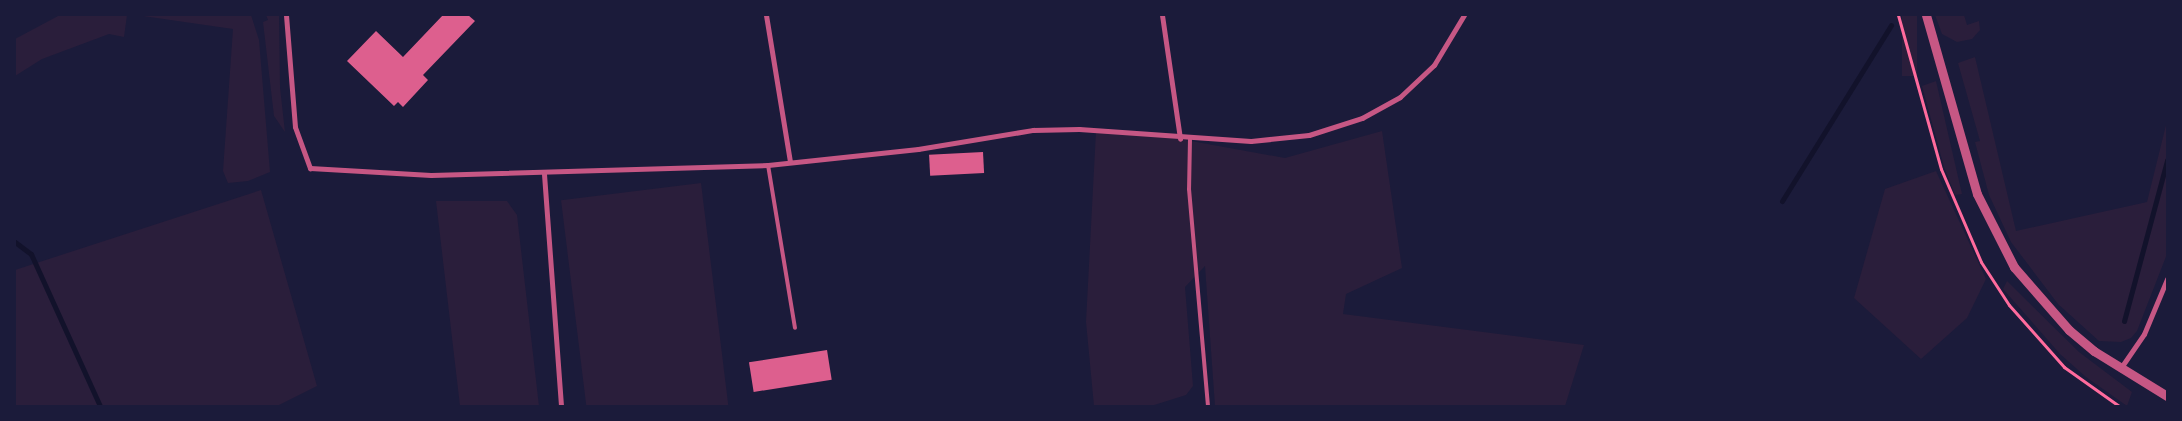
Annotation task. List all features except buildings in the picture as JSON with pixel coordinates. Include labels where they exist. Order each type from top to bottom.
[{"type":"street","points":[[286,15],[295,127],[310,168],[431,175],[544,174],[768,165],[790,161],[918,149],[1033,130],[1079,129],[1180,139],[1251,141],[1308,135],[1362,118],[1400,97],[1434,65],[1464,15]]},
{"type":"street","points":[[766,15],[790,161]]},
{"type":"street","points":[[1162,15],[1180,139]]},
{"type":"street","points":[[1926,15],[1977,194],[2014,267],[2069,330],[2120,370],[2167,396]]},
{"type":"street","points":[[544,174],[561,406]]},
{"type":"street","points":[[2120,370],[2144,334],[2167,279]]},
{"type":"lane","points":[[1190,139],[1189,189],[1208,406]]},
{"type":"lane","points":[[768,165],[795,328]]},
{"type":"shaded area","points":[[60,15],[127,15],[124,37],[109,34],[42,59],[15,76],[15,39]]},
{"type":"shaded area","points":[[136,15],[251,15],[259,40],[270,172],[248,181],[228,183],[223,171],[233,29]]},
{"type":"shaded area","points":[[266,15],[279,15],[280,87],[285,132],[274,116],[263,22],[268,20]]},
{"type":"shaded area","points":[[1902,15],[1917,15],[1917,76],[1902,76]]},
{"type":"shaded area","points":[[1935,15],[1964,15],[1967,25],[1979,21],[1980,30],[1972,39],[1957,42],[1942,34]]},
{"type":"shaded area","points":[[1975,57],[2016,231],[2147,202],[2167,121],[2167,254],[2137,331],[2131,338],[2121,342],[2099,341],[2058,304],[2011,242],[1989,195],[1975,142],[1980,141],[1958,63]]},
{"type":"shaded area","points":[[1936,81],[1962,194],[1955,195],[1944,167],[1922,86]]},
{"type":"shaded area","points":[[1096,131],[1180,139],[1285,158],[1382,131],[1402,268],[1346,294],[1343,314],[1584,345],[1565,406],[1215,406],[1205,266],[1185,287],[1193,386],[1186,395],[1151,406],[1094,406],[1086,322]]},
{"type":"shaded area","points":[[1936,171],[1986,279],[1967,318],[1921,359],[1854,298],[1885,189]]},
{"type":"shaded area","points":[[701,183],[728,406],[586,406],[561,200]]},
{"type":"shaded area","points":[[261,190],[317,386],[277,406],[15,406],[15,270]]},
{"type":"shaded area","points":[[436,201],[507,201],[517,215],[539,406],[460,406]]},
{"type":"shaded area","points":[[2007,281],[2079,352],[2132,392],[2127,406],[2086,377],[2060,354],[2003,289]]},
{"type":"waterway","points":[[1782,201],[1891,25]]},
{"type":"waterway","points":[[2124,321],[2167,160]]},
{"type":"waterway","points":[[15,242],[31,254],[100,406]]}]
